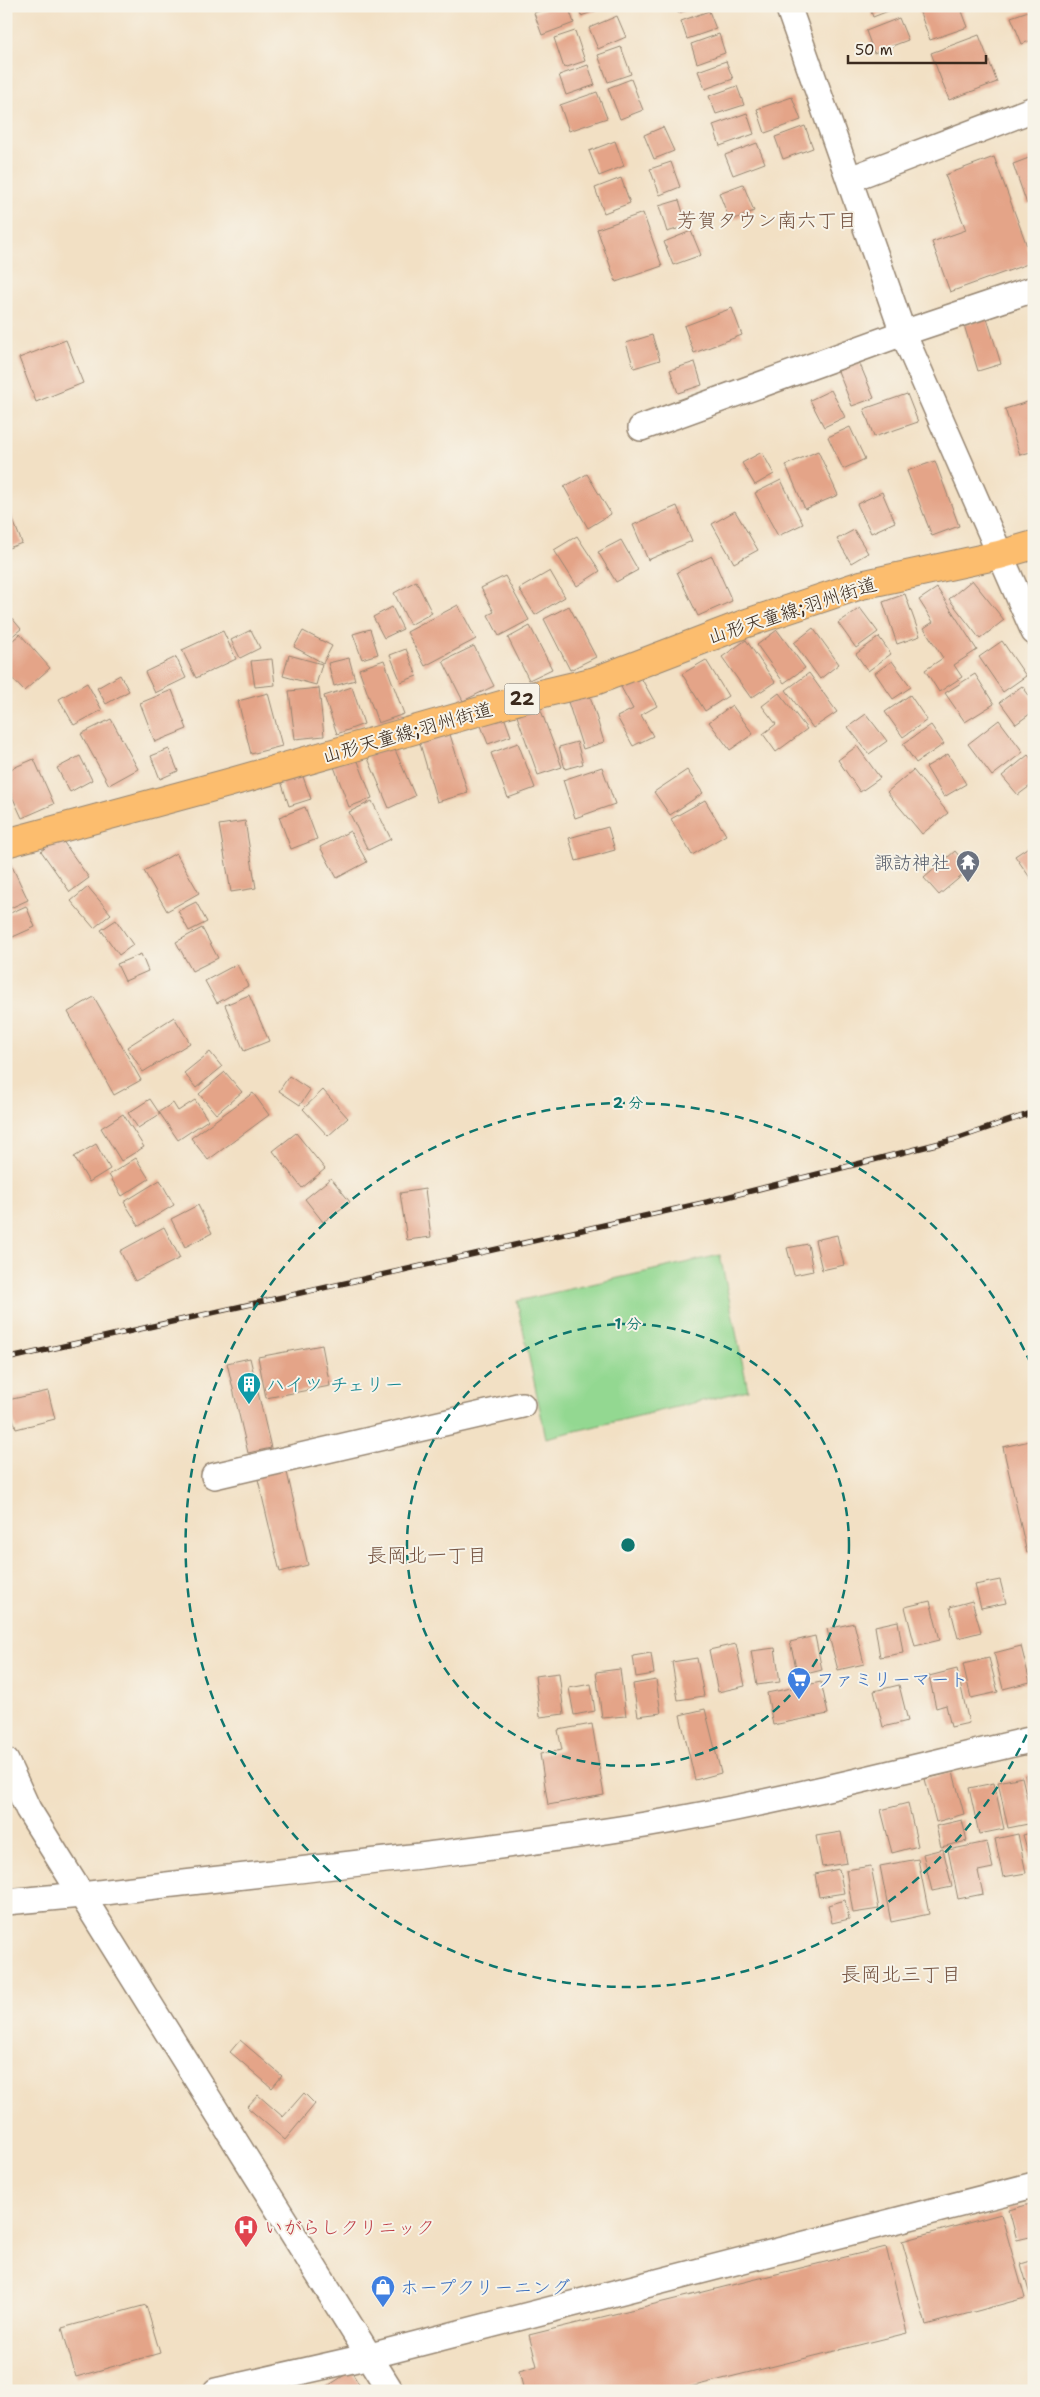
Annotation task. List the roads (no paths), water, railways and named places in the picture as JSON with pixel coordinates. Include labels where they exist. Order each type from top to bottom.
[{"type":"main road","name":"山形天童線;羽州街道","points":[[6,843],[238,781],[540,694],[595,681],[744,624],[861,585],[999,555],[1034,545]]},
{"type":"street","points":[[788,6],[903,332],[1034,632]]},
{"type":"street","points":[[850,178],[1034,109]]},
{"type":"street","points":[[641,428],[903,332],[1034,289]]},
{"type":"street","points":[[214,1476],[522,1405]]},
{"type":"street","points":[[6,1902],[81,1895],[530,1842],[647,1824],[783,1797],[1034,1739]]},
{"type":"street","points":[[6,1761],[28,1809],[391,2391]]},
{"type":"street","points":[[216,2391],[370,2356],[1034,2185]]},
{"type":"railway","points":[[6,1359],[707,1202],[956,1139],[1034,1112]]},
{"type":"place","name":"諏訪神社","points":[[968,883]]},
{"type":"place","name":"ハイツ チェリー","points":[[249,1405]]},
{"type":"place","name":"ファミリーマート","points":[[799,1700]]},
{"type":"place","name":"いがらしクリニック","points":[[246,2248]]},
{"type":"place","name":"ホープクリーニング","points":[[383,2308]]},
{"type":"district","name":"芳賀タウン南六丁目","points":[[767,220]]},
{"type":"district","name":"長岡北一丁目","points":[[427,1555]]},
{"type":"district","name":"長岡北三丁目","points":[[901,1974]]}]
